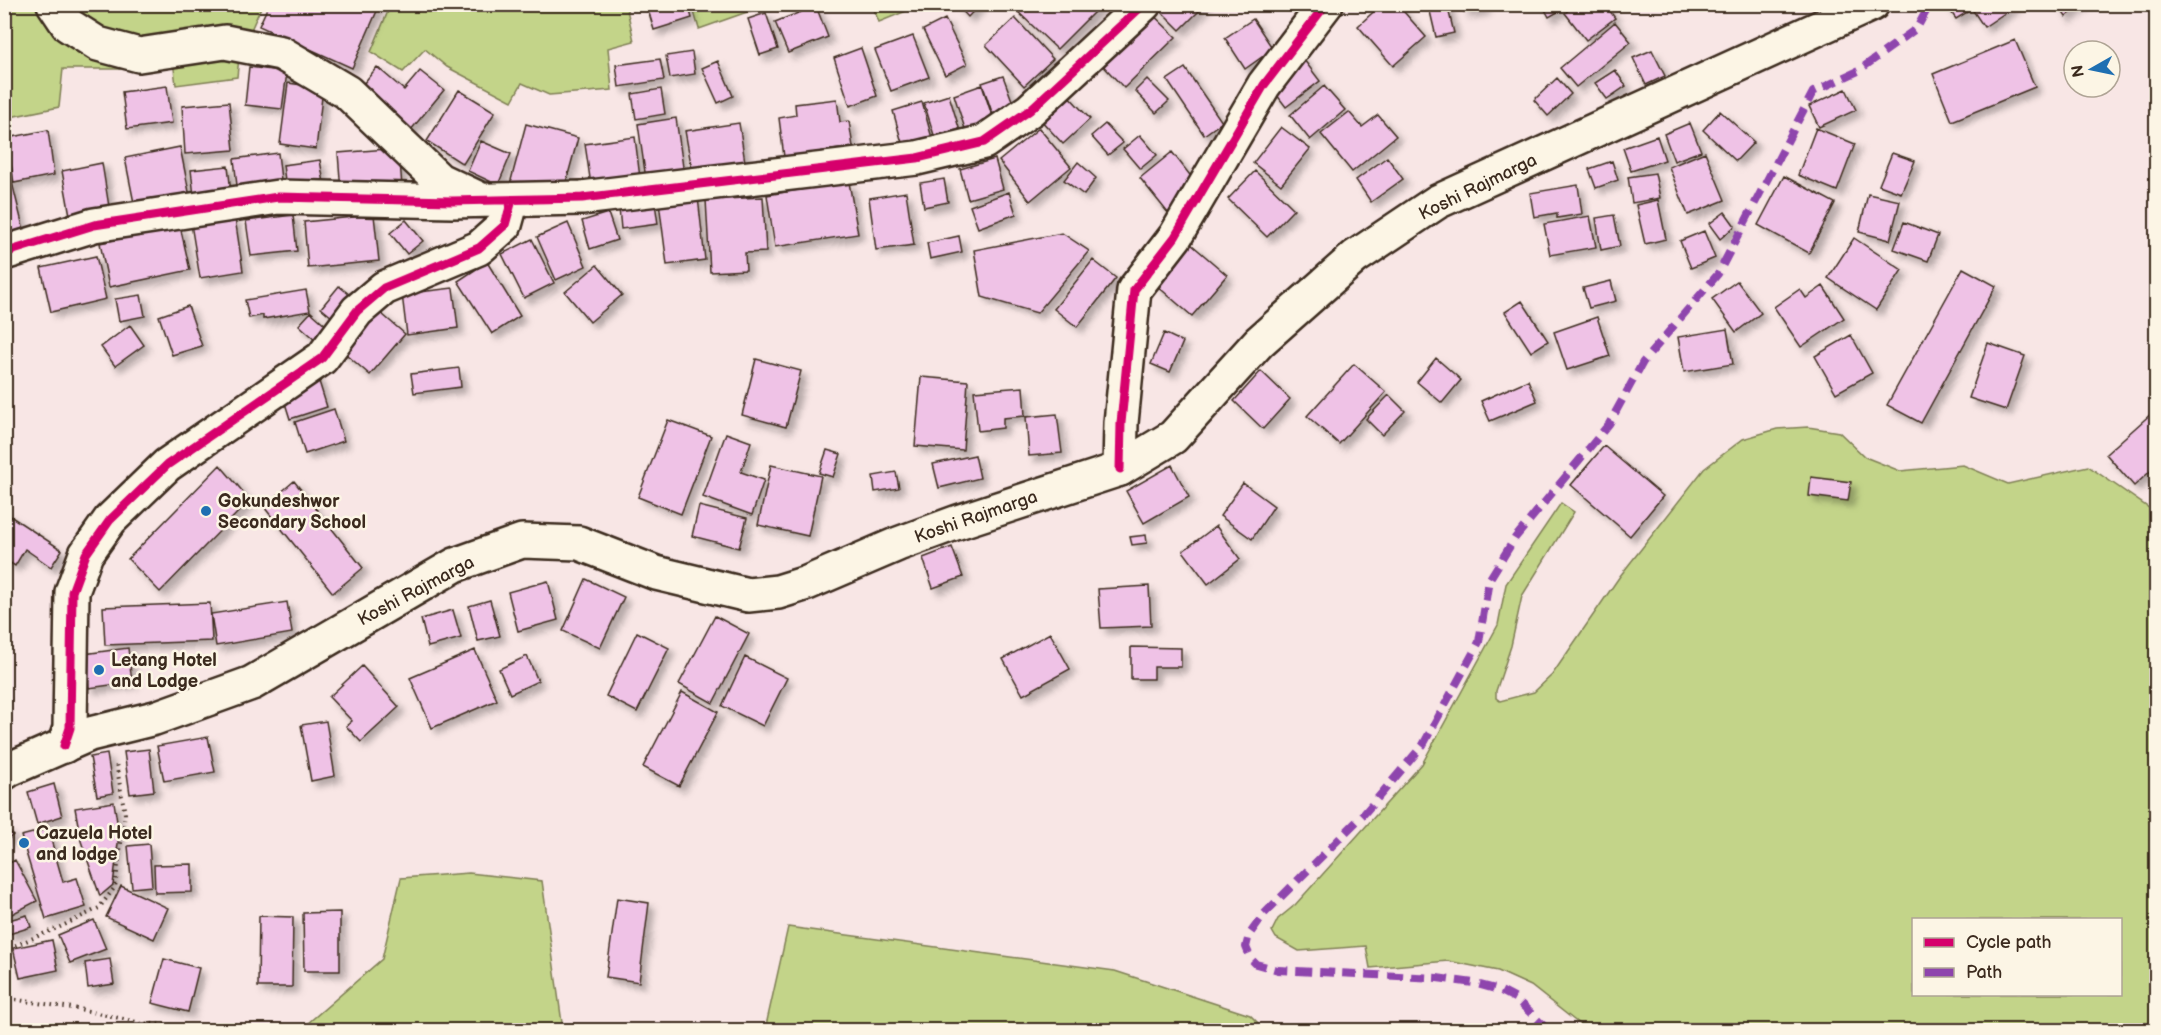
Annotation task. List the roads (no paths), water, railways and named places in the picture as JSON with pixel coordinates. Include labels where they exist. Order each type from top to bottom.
[{"type":"street","points":[[54,4],[68,25],[98,44],[139,55],[225,42],[281,53],[347,92],[439,180],[498,200]]},
{"type":"street","points":[[4,253],[94,225],[278,197],[498,200],[582,198],[917,158],[984,142],[1030,110],[1144,4]]},
{"type":"street","points":[[1120,469],[1121,423],[1134,290],[1175,237],[1264,85],[1326,4]]},
{"type":"street","name":"Koshi Rajmarga","points":[[4,773],[90,734],[155,718],[252,683],[455,565],[522,541],[579,543],[656,573],[748,595],[778,592],[807,583],[938,529],[1120,469],[1173,437],[1259,342],[1355,257],[1437,202],[1872,4]]},
{"type":"street","points":[[64,746],[70,728],[72,592],[86,554],[110,520],[167,465],[322,358],[357,311],[384,288],[479,248],[505,225],[498,200]]},
{"type":"place","name":"Gokundeshwor Secondary School","points":[[206,511]]},
{"type":"place","name":"Letang Hotel and Lodge","points":[[99,670]]},
{"type":"place","name":"Cazuela Hotel and lodge","points":[[24,843]]}]
